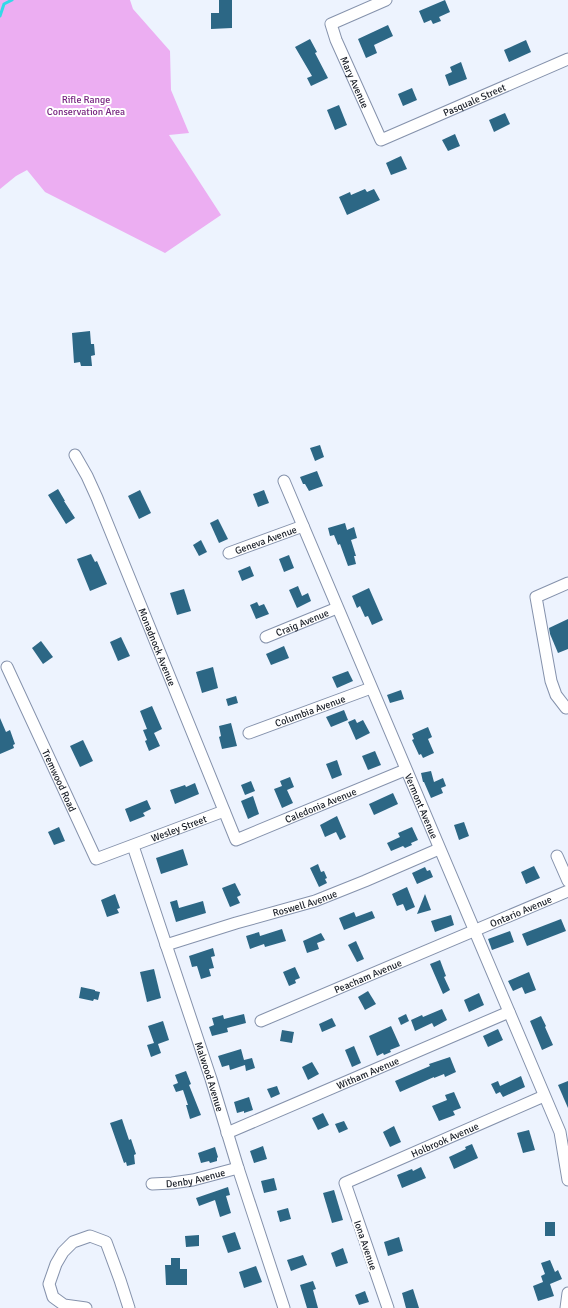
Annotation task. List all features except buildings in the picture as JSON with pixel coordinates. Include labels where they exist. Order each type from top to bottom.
[{"type":"street","name":"Mary Avenue","points":[[381,140],[336,40],[331,24],[386,0]]},
{"type":"street","name":"Pasquale Street","points":[[381,140],[568,59]]},
{"type":"street","name":"Monadnock Avenue","points":[[75,455],[97,498],[236,840]]},
{"type":"street","name":"Vermont Avenue","points":[[284,481],[544,1096],[564,1130],[568,1180]]},
{"type":"street","name":"Geneva Avenue","points":[[229,553],[303,526]]},
{"type":"street","points":[[566,708],[556,695],[551,681],[536,597],[568,583]]},
{"type":"street","name":"Craig Avenue","points":[[266,637],[337,608]]},
{"type":"street","name":"Tremwood Road","points":[[7,667],[96,859],[133,846]]},
{"type":"street","name":"Columbia Avenue","points":[[249,733],[371,688]]},
{"type":"street","name":"Caledonia Avenue","points":[[236,840],[405,770]]},
{"type":"street","name":"Wesley Street","points":[[133,846],[224,810]]},
{"type":"street","name":"Malwood Avenue","points":[[133,846],[211,1079],[238,1168],[284,1308]]},
{"type":"street","name":"Roswell Avenue","points":[[166,945],[236,923],[315,901],[440,849]]},
{"type":"street","points":[[557,856],[568,880]]},
{"type":"street","name":"Ontario Avenue","points":[[474,930],[568,891]]},
{"type":"street","name":"Peacham Avenue","points":[[261,1021],[474,930]]},
{"type":"street","name":"Witham Avenue","points":[[227,1132],[508,1012]]},
{"type":"street","name":"Holbrook Avenue","points":[[345,1183],[544,1096]]},
{"type":"street","name":"Denby Avenue","points":[[152,1184],[193,1180],[238,1168]]},
{"type":"street","name":"Iona Avenue","points":[[345,1183],[388,1308]]},
{"type":"street","points":[[86,1308],[64,1304],[53,1297],[49,1284],[56,1264],[63,1252],[73,1242],[90,1236],[106,1242],[129,1308]]},
{"type":"street","points":[[566,1308],[568,1293]]},
{"type":"green space","name":"Rifle Range Conservation Area","points":[[0,0],[130,0],[133,9],[170,51],[171,90],[189,133],[169,135],[221,215],[165,253],[45,192],[27,170],[16,176],[0,189]]},
{"type":"waterway","points":[[0,16],[4,4],[12,0]]}]
